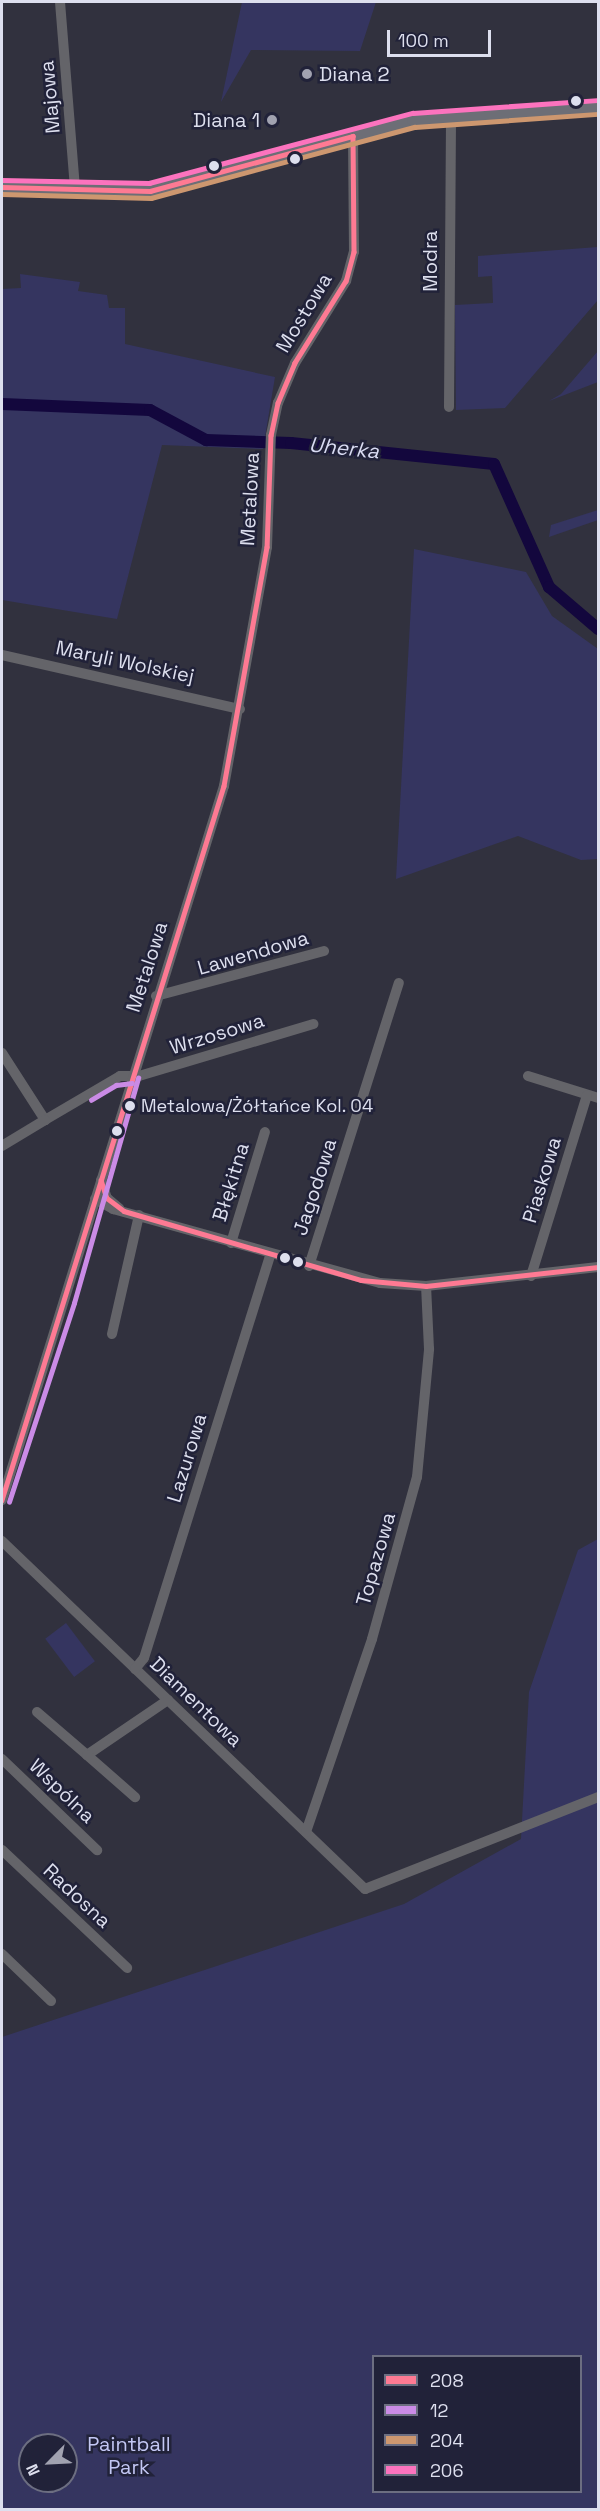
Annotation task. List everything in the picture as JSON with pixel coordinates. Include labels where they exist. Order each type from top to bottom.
[{"type":"main road","points":[[2,187],[150,191],[353,136],[451,115],[598,103]]},
{"type":"street","name":"Majowa","points":[[60,2],[75,190]]},
{"type":"street","name":"Modra","points":[[449,407],[451,115]]},
{"type":"street","name":"Mostowa","points":[[271,435],[284,383],[351,266],[356,236],[353,136]]},
{"type":"street","name":"Metalowa","points":[[2,1500],[89,1221],[131,1076],[224,786],[240,709],[267,547],[271,435]]},
{"type":"street","name":"Maryli Wolskiej","points":[[2,655],[240,709]]},
{"type":"street","name":"Lawendowa","points":[[156,996],[324,951]]},
{"type":"street","name":"Jagodowa","points":[[309,1266],[399,983]]},
{"type":"street","name":"Wrzosowa","points":[[2,1146],[114,1078],[131,1076],[312,1024]]},
{"type":"street","points":[[2,1053],[45,1119]]},
{"type":"street","name":"Piaskowa","points":[[528,1076],[593,1096],[531,1276]]},
{"type":"street","name":"Błękitna","points":[[231,1243],[265,1132]]},
{"type":"street","points":[[101,1180],[107,1198],[119,1210]]},
{"type":"street","points":[[95,1199],[107,1198]]},
{"type":"street","points":[[95,1199],[119,1210],[361,1280],[426,1286],[598,1267]]},
{"type":"street","points":[[89,1221],[119,1210]]},
{"type":"street","points":[[112,1334],[139,1215]]},
{"type":"street","name":"Lazurowa","points":[[135,1670],[144,1658],[270,1255]]},
{"type":"street","name":"Topazowa","points":[[306,1832],[372,1639],[417,1477],[429,1349],[426,1286]]},
{"type":"street","name":"Diamentowa","points":[[2,1541],[365,1889],[598,1797]]},
{"type":"street","points":[[87,1755],[168,1700]]},
{"type":"street","points":[[38,1712],[135,1797]]},
{"type":"street","name":"Wspólna","points":[[2,1759],[97,1850]]},
{"type":"street","name":"Radosna","points":[[2,1850],[127,1968]]},
{"type":"street","points":[[2,1954],[51,2001]]},
{"type":"green space","points":[[242,2],[376,2],[360,51],[251,50],[221,102]]},
{"type":"green space","points":[[598,247],[598,300],[505,408],[456,410],[455,305],[493,303],[492,276],[478,277],[478,256]]},
{"type":"green space","points":[[20,274],[80,282],[78,291],[107,295],[109,308],[125,308],[125,344],[275,377],[263,449],[162,445],[117,619],[2,600],[2,289],[21,288]]},
{"type":"green space","points":[[598,351],[598,382],[549,401],[561,394]]},
{"type":"green space","points":[[598,510],[598,520],[549,537],[551,525]]},
{"type":"green space","points":[[414,549],[526,572],[552,616],[598,649],[598,859],[581,860],[518,836],[396,879]]},
{"type":"green space","name":"Paintball Park","points":[[598,1539],[598,2509],[2,2510],[2,2037],[404,1904],[521,1839],[529,1692],[578,1550]]},
{"type":"green space","points":[[66,1623],[95,1661],[74,1677],[45,1639]]},
{"type":"waterway","name":"Uherka","points":[[2,404],[150,410],[206,440],[291,443],[494,464],[549,587],[598,629]]},
{"type":"transit line","name":"206","points":[[2,180],[149,183],[413,113],[597,100]]},
{"type":"transit line","name":"204","points":[[2,194],[151,198],[415,127],[598,114]]},
{"type":"transit line","name":"208","points":[[2,187],[150,191],[353,136],[354,252],[346,281],[295,363],[278,403],[271,435],[267,547],[224,786],[2,1500]]},
{"type":"transit line","name":"12","points":[[9,1502],[74,1303],[138,1078]]},
{"type":"transit line","name":"12","points":[[91,1100],[116,1085],[132,1083]]},
{"type":"transit line","name":"208","points":[[101,1180],[107,1198],[124,1211],[361,1280],[426,1286],[598,1267]]},
{"type":"place","name":"Diana 2","points":[[307,74]]},
{"type":"place","name":"Diana 1","points":[[272,120]]},
{"type":"place","name":"Metalowa/Żółtańce Kol. 04","points":[[130,1106]]}]
